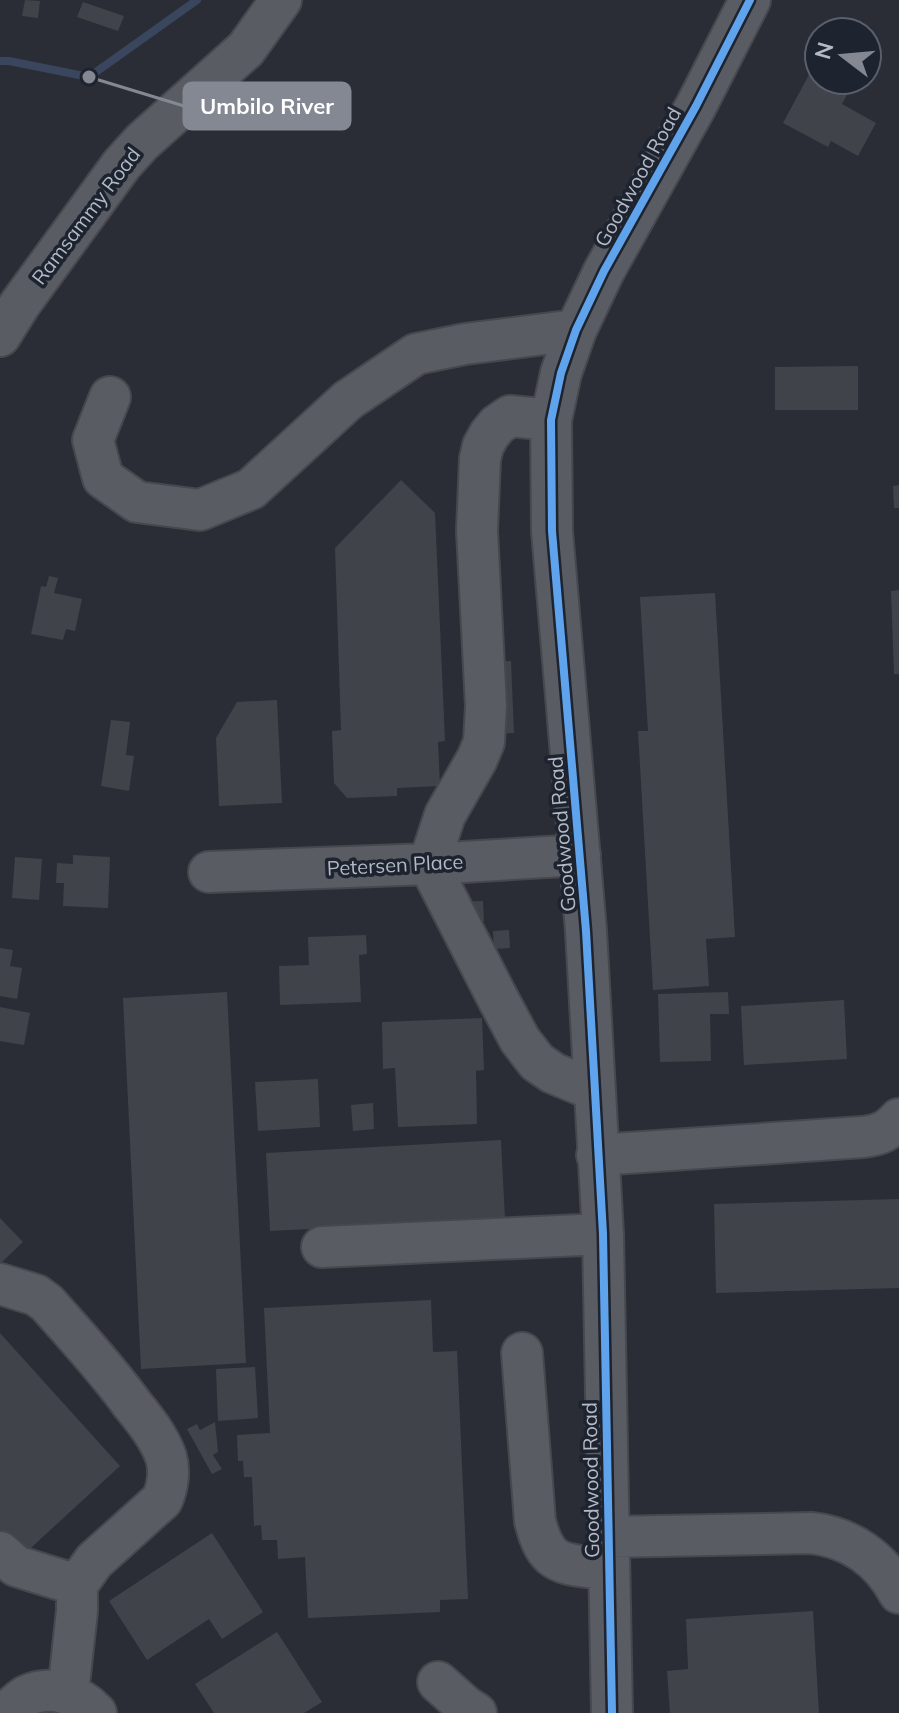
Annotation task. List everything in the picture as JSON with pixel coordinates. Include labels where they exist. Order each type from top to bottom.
[{"type":"street","name":"Ramsammy Road","points":[[0,336],[122,164],[142,142],[246,49],[281,0]]},
{"type":"street","name":"Goodwood Road","points":[[612,1713],[603,1234],[586,931],[552,531],[551,420],[561,373],[576,330],[604,271],[696,106],[750,0]]},
{"type":"street","points":[[110,397],[93,440],[103,478],[137,502],[200,510],[251,489],[348,400],[416,354],[465,344],[576,330]]},
{"type":"street","points":[[551,420],[510,416],[497,425],[483,446],[477,531],[486,706],[484,742],[445,815],[429,864],[520,1040],[537,1062],[553,1073],[594,1090]]},
{"type":"street","name":"Petersen Place","points":[[209,872],[580,855]]},
{"type":"street","points":[[597,1155],[863,1137],[888,1131],[899,1119]]},
{"type":"street","points":[[322,1247],[603,1234]]},
{"type":"street","points":[[0,1284],[36,1295],[47,1303],[107,1370],[149,1426],[166,1458],[168,1477],[162,1500],[94,1561],[77,1585],[82,1703],[46,1691],[25,1696],[6,1713]]},
{"type":"street","points":[[522,1353],[535,1521],[549,1555],[559,1561],[811,1533],[854,1545],[879,1563],[899,1593]]},
{"type":"street","points":[[0,1552],[16,1566],[77,1585]]},
{"type":"street","points":[[438,1682],[476,1713]]},
{"type":"building","points":[[25,0],[40,1],[38,18],[22,16]]},
{"type":"building","points":[[83,2],[124,16],[118,31],[77,17]]},
{"type":"building","points":[[803,86],[803,96],[846,96],[842,104],[876,123],[858,156],[831,141],[828,147],[783,123]]},
{"type":"building","points":[[858,366],[858,410],[775,410],[775,367]]},
{"type":"building","points":[[401,480],[435,513],[445,741],[438,742],[440,786],[397,788],[397,796],[347,798],[334,783],[332,731],[341,730],[335,548]]},
{"type":"building","points":[[899,485],[899,508],[894,508],[893,486]]},
{"type":"building","points":[[49,576],[58,578],[54,593],[82,599],[75,631],[66,629],[63,640],[31,634],[41,586],[46,587]]},
{"type":"building","points":[[899,590],[899,674],[894,674],[891,591]]},
{"type":"building","points":[[715,593],[735,937],[706,939],[709,986],[653,990],[638,731],[648,731],[640,597]]},
{"type":"building","points":[[511,661],[514,733],[488,734],[485,662]]},
{"type":"building","points":[[277,700],[282,803],[219,806],[216,738],[237,702]]},
{"type":"building","points":[[111,720],[130,722],[126,755],[134,756],[129,791],[101,786]]},
{"type":"building","points":[[73,855],[110,857],[108,908],[63,906],[64,883],[56,883],[57,863],[73,864]]},
{"type":"building","points":[[15,857],[42,859],[39,900],[12,898]]},
{"type":"building","points":[[483,901],[484,921],[455,922],[454,902]]},
{"type":"building","points":[[509,930],[510,948],[494,949],[493,931]]},
{"type":"building","points":[[366,935],[367,954],[359,955],[361,1002],[280,1005],[279,966],[309,965],[308,937]]},
{"type":"building","points":[[0,948],[13,950],[10,966],[22,968],[17,999],[0,996]]},
{"type":"building","points":[[227,992],[246,1363],[141,1369],[123,998]]},
{"type":"building","points":[[728,992],[729,1014],[710,1014],[711,1061],[660,1062],[658,994]]},
{"type":"building","points":[[844,1000],[847,1059],[744,1065],[741,1006]]},
{"type":"building","points":[[0,1007],[30,1013],[24,1045],[0,1041]]},
{"type":"building","points":[[482,1018],[484,1070],[476,1071],[477,1124],[398,1127],[395,1068],[383,1069],[382,1022]]},
{"type":"building","points":[[318,1079],[320,1127],[258,1131],[255,1082]]},
{"type":"building","points":[[373,1103],[374,1129],[353,1131],[351,1105]]},
{"type":"building","points":[[501,1140],[505,1219],[270,1231],[266,1153]]},
{"type":"building","points":[[899,1199],[899,1288],[716,1293],[714,1204]]},
{"type":"building","points":[[0,1218],[23,1242],[0,1264]]},
{"type":"building","points":[[431,1300],[433,1352],[457,1351],[468,1599],[440,1600],[440,1612],[308,1618],[305,1557],[278,1559],[277,1540],[262,1540],[261,1525],[254,1526],[252,1477],[244,1477],[243,1461],[238,1461],[237,1435],[270,1433],[264,1308]]},
{"type":"building","points":[[0,1333],[120,1466],[21,1557],[0,1534]]},
{"type":"building","points":[[255,1367],[258,1418],[218,1421],[216,1369]]},
{"type":"building","points":[[215,1422],[218,1452],[213,1455],[222,1469],[212,1474],[187,1429],[197,1424],[200,1430]]},
{"type":"building","points":[[212,1533],[263,1612],[222,1639],[209,1619],[147,1660],[109,1601]]},
{"type":"building","points":[[813,1611],[819,1713],[670,1713],[667,1671],[688,1669],[686,1619]]},
{"type":"building","points":[[277,1632],[322,1702],[304,1713],[214,1713],[195,1684]]},
{"type":"waterway","points":[[0,61],[89,77],[197,0]]},
{"type":"cycle path","points":[[612,1713],[603,1234],[586,931],[552,531],[551,420],[561,373],[576,330],[604,271],[696,106],[750,0]]},
{"type":"place","name":"Umbilo River","points":[[89,77]]}]
